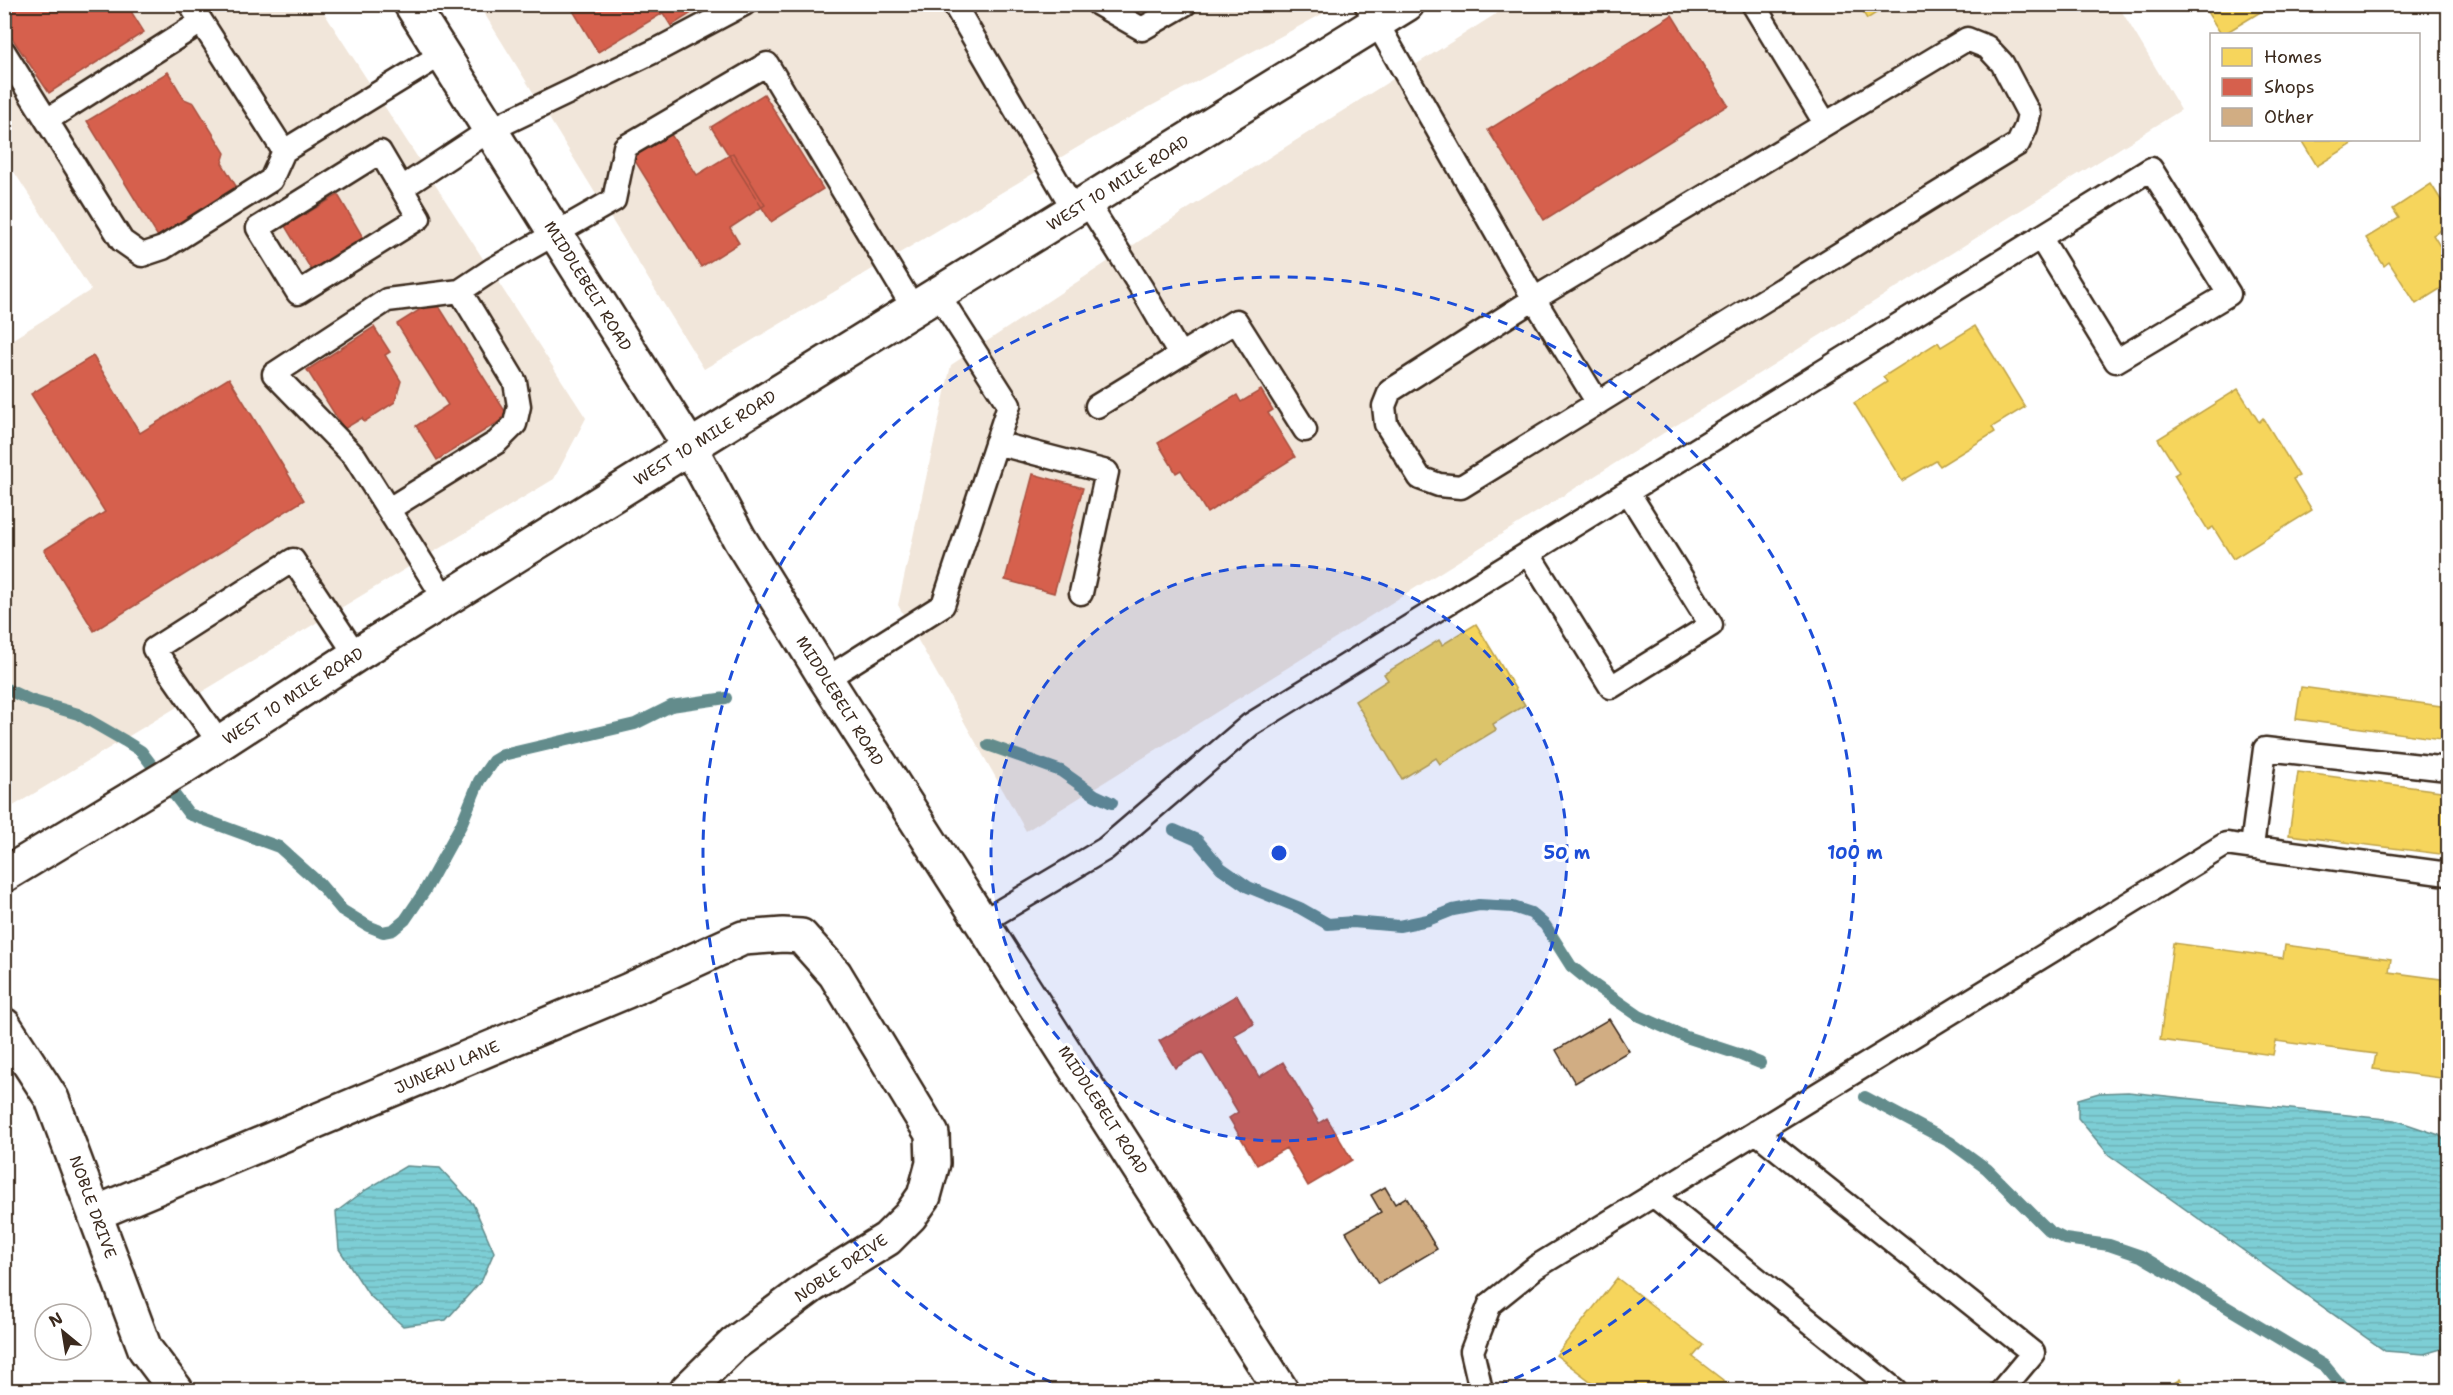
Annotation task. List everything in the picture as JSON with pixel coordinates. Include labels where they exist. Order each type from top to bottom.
[{"type":"street","name":"MIDDLEBELT ROAD","points":[[411,4],[690,447],[739,538],[826,679],[1281,1390]]},
{"type":"street","name":"WEST 10 MILE ROAD","points":[[4,875],[185,766],[445,599],[1080,206],[1371,14],[1407,4]]},
{"type":"street","name":"JUNEAU LANE","points":[[96,1213],[627,992],[743,938],[801,936]]},
{"type":"street","name":"NOBLE DRIVE","points":[[687,1390],[743,1337],[813,1286],[887,1239],[910,1216],[924,1196],[933,1163],[932,1134],[835,974],[801,936]]},
{"type":"street","name":"NOBLE DRIVE","points":[[4,1025],[52,1100],[145,1349],[176,1390]]},
{"type":"lane","points":[[402,188],[490,130],[661,48],[744,4]]},
{"type":"lane","points":[[954,4],[1080,206],[1142,289],[1180,355]]},
{"type":"lane","points":[[1098,4],[1142,29],[1185,4]]},
{"type":"lane","points":[[1753,4],[1825,123]]},
{"type":"lane","points":[[47,120],[196,13],[284,151]]},
{"type":"lane","points":[[1371,14],[1534,299],[1598,403]]},
{"type":"lane","points":[[1967,39],[1987,47],[2002,63],[2028,114],[2026,127],[2018,144],[1461,487],[1439,485],[1420,478],[1386,424],[1384,406],[1390,391],[1534,299],[1825,123],[1967,39]]},
{"type":"lane","points":[[4,52],[122,241],[142,255],[163,248],[271,180],[284,151],[442,54]]},
{"type":"lane","points":[[445,599],[355,457],[274,374],[387,300],[460,291],[493,269],[615,200],[625,147],[767,64],[926,301],[1009,405],[943,605],[826,679]]},
{"type":"lane","points":[[380,152],[402,188],[419,218],[298,293],[258,228],[380,152]]},
{"type":"lane","points":[[982,922],[1105,849],[1250,725],[2040,237],[2151,169],[2229,294],[2116,361],[2040,237]]},
{"type":"lane","points":[[389,509],[497,442],[515,424],[519,406],[515,382],[460,291]]},
{"type":"lane","points":[[1097,406],[1236,321],[1305,430]]},
{"type":"lane","points":[[996,443],[1107,472],[1082,593]]},
{"type":"lane","points":[[1528,553],[1611,687],[1712,626],[1628,492]]},
{"type":"lane","points":[[220,744],[154,649],[293,560],[356,655]]},
{"type":"lane","points":[[2252,846],[2265,749],[2448,768]]},
{"type":"lane","points":[[1481,1390],[1472,1351],[1490,1305],[1536,1267],[2226,843],[2448,874]]},
{"type":"lane","points":[[1756,1132],[2033,1353],[2002,1390]]},
{"type":"lane","points":[[1653,1195],[1895,1390]]},
{"type":"shaded area","points":[[5,5],[319,5],[586,418],[554,479],[5,811],[5,344],[91,290],[5,158]]},
{"type":"shaded area","points":[[479,5],[1339,5],[1112,127],[704,369]]},
{"type":"shaded area","points":[[1510,5],[2118,5],[2181,110],[1026,831],[898,605],[951,365],[1194,205]]},
{"type":"water","points":[[2128,1092],[2395,1120],[2439,1135],[2448,1144],[2448,1347],[2424,1354],[2385,1351],[2109,1155],[2078,1118],[2078,1099],[2099,1093]]},
{"type":"water","points":[[406,1166],[440,1168],[473,1204],[494,1252],[482,1280],[446,1320],[403,1326],[369,1295],[339,1249],[336,1212],[364,1191]]},
{"type":"building: Homes","points":[[1858,4],[1890,4],[1867,19]]},
{"type":"building: Homes","points":[[2202,4],[2272,5],[2226,33],[2220,33]]},
{"type":"building: Homes","points":[[2302,141],[2357,141],[2317,166]]},
{"type":"building: Homes","points":[[2431,184],[2448,211],[2448,226],[2433,235],[2448,259],[2448,284],[2416,304],[2389,262],[2384,266],[2366,238],[2399,218],[2393,209]]},
{"type":"building: Homes","points":[[1975,326],[2025,407],[1992,427],[1995,432],[1940,466],[1936,461],[1902,481],[1854,403],[1887,382],[1883,377],[1938,342],[1941,347]]},
{"type":"building: Homes","points":[[2238,389],[2259,422],[2263,418],[2299,476],[2293,479],[2312,510],[2233,559],[2213,527],[2208,530],[2174,475],[2179,472],[2158,439]]},
{"type":"building: Homes","points":[[1476,624],[1525,705],[1493,724],[1496,730],[1440,764],[1436,758],[1402,779],[1355,701],[1388,680],[1384,674],[1439,640],[1442,645]]},
{"type":"building: Homes","points":[[2301,687],[2448,707],[2448,740],[2296,719]]},
{"type":"building: Homes","points":[[2298,772],[2448,792],[2448,855],[2289,835]]},
{"type":"building: Homes","points":[[2173,943],[2283,958],[2285,945],[2391,959],[2389,972],[2448,980],[2448,1079],[2373,1069],[2376,1054],[2276,1041],[2273,1055],[2160,1040]]},
{"type":"building: Homes","points":[[1617,1278],[1703,1345],[1693,1357],[1736,1390],[1602,1390],[1556,1355]]},
{"type":"building: Homes","points":[[2180,1379],[2188,1390],[2163,1390]]},
{"type":"building: Shops","points":[[4,4],[133,4],[132,13],[144,32],[49,93],[4,26]]},
{"type":"building: Shops","points":[[569,4],[706,4],[671,26],[663,13],[598,52]]},
{"type":"building: Shops","points":[[1672,15],[1728,105],[1544,220],[1488,130]]},
{"type":"building: Shops","points":[[168,72],[184,99],[194,103],[225,153],[222,163],[239,191],[160,240],[87,121]]},
{"type":"building: Shops","points":[[764,94],[823,189],[771,222],[711,127]]},
{"type":"building: Shops","points":[[670,133],[697,175],[733,153],[765,205],[730,228],[739,243],[701,267],[632,156]]},
{"type":"building: Shops","points":[[338,195],[364,239],[312,271],[285,226]]},
{"type":"building: Shops","points":[[435,300],[508,416],[437,460],[416,426],[448,405],[397,324]]},
{"type":"building: Shops","points":[[374,327],[390,352],[385,355],[401,381],[395,402],[364,422],[362,418],[344,429],[307,370]]},
{"type":"building: Shops","points":[[93,356],[140,433],[229,378],[304,500],[94,631],[44,550],[105,512],[31,394]]},
{"type":"building: Shops","points":[[1261,390],[1273,410],[1268,413],[1295,457],[1207,513],[1181,470],[1176,473],[1158,443],[1237,395],[1241,402]]},
{"type":"building: Shops","points":[[1033,474],[1083,488],[1054,593],[1005,580]]},
{"type":"building: Shops","points":[[1237,995],[1254,1024],[1234,1035],[1259,1077],[1283,1062],[1319,1123],[1327,1118],[1352,1160],[1308,1186],[1286,1148],[1257,1165],[1229,1118],[1238,1112],[1202,1052],[1175,1068],[1159,1041]]},
{"type":"building: Other","points":[[1609,1019],[1629,1051],[1575,1083],[1556,1050]]},
{"type":"building: Other","points":[[1385,1187],[1395,1204],[1406,1197],[1437,1249],[1378,1284],[1346,1232],[1381,1212],[1371,1195]]},
{"type":"waterway","points":[[4,688],[30,700],[78,714],[141,751],[189,814],[279,847],[319,883],[342,910],[368,926],[383,932],[393,930],[405,920],[424,892],[461,825],[479,781],[493,761],[503,755],[635,724],[671,706],[726,698]]},
{"type":"waterway","points":[[988,745],[1061,771],[1095,795],[1112,803]]},
{"type":"waterway","points":[[1174,830],[1197,840],[1221,868],[1248,887],[1300,908],[1328,924],[1353,922],[1399,926],[1479,905],[1513,907],[1531,913],[1545,925],[1571,966],[1639,1016],[1686,1037],[1760,1063]]},
{"type":"waterway","points":[[1865,1097],[1950,1142],[1987,1169],[2049,1231],[2065,1239],[2109,1245],[2141,1256],[2325,1366],[2345,1390]]}]
